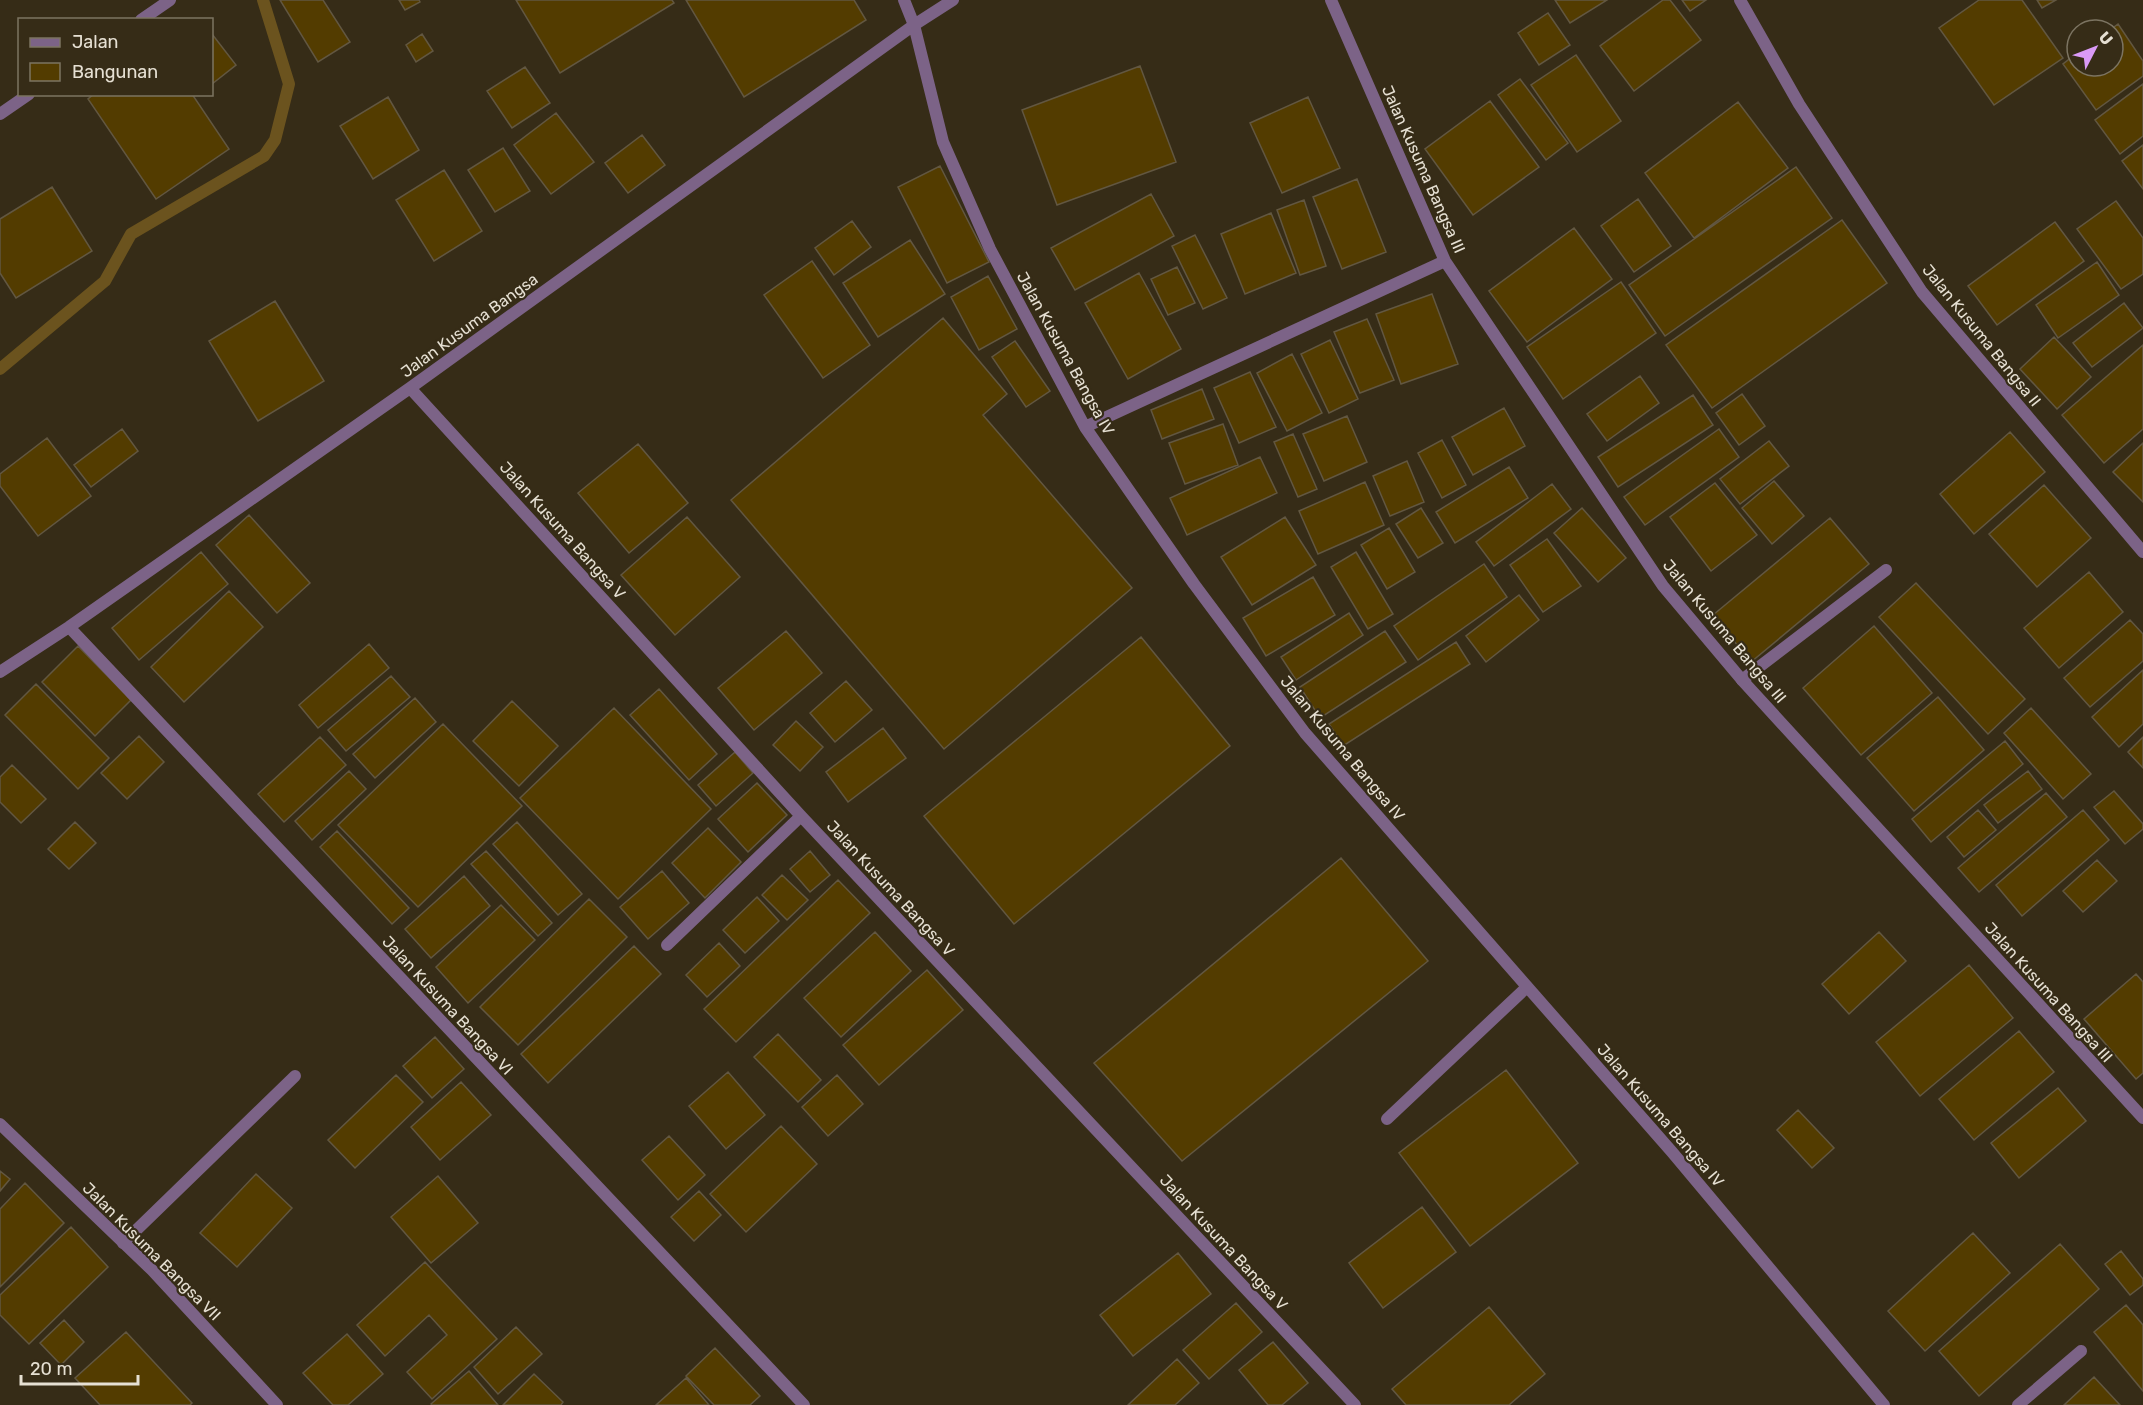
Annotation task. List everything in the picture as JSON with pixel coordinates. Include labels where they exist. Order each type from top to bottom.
[{"type":"street","points":[[144,18],[170,0]]},
{"type":"street","name":"Jalan Kusuma Bangsa IV","points":[[904,0],[914,25],[943,142],[990,249],[1085,427],[1194,584],[1305,733],[1672,1152],[1884,1405]]},
{"type":"street","name":"Jalan Kusuma Bangsa","points":[[0,672],[69,627],[410,388],[914,25],[953,0]]},
{"type":"street","name":"Jalan Kusuma Bangsa III","points":[[1331,0],[1445,261],[1663,586],[1742,680],[2143,1118]]},
{"type":"street","name":"Jalan Kusuma Bangsa II","points":[[1740,0],[1799,104],[1922,292],[2143,552]]},
{"type":"street","points":[[0,114],[26,96]]},
{"type":"street","points":[[1085,427],[1445,261]]},
{"type":"street","name":"Jalan Kusuma Bangsa V","points":[[410,388],[801,816],[1355,1405]]},
{"type":"street","points":[[1742,680],[1886,570]]},
{"type":"street","name":"Jalan Kusuma Bangsa VI","points":[[69,627],[804,1405]]},
{"type":"street","points":[[667,945],[801,816]]},
{"type":"street","points":[[1388,1119],[1527,987]]},
{"type":"street","points":[[123,1243],[295,1077]]},
{"type":"street","name":"Jalan Kusuma Bangsa VII","points":[[0,1124],[152,1270],[277,1405]]},
{"type":"street","points":[[2018,1405],[2081,1351]]},
{"type":"building","points":[[280,0],[323,0],[350,42],[318,62]]},
{"type":"building","points":[[399,0],[419,0],[420,2],[405,10]]},
{"type":"building","points":[[516,0],[672,0],[674,3],[560,73]]},
{"type":"building","points":[[686,0],[854,0],[866,20],[744,97]]},
{"type":"building","points":[[1555,0],[1607,0],[1570,23]]},
{"type":"building","points":[[1663,0],[1670,0],[1701,40],[1634,91],[1600,46]]},
{"type":"building","points":[[1682,0],[1706,0],[1690,11]]},
{"type":"building","points":[[1979,0],[2022,0],[2063,58],[1994,105],[1939,28]]},
{"type":"building","points":[[2037,0],[2056,0],[2042,8]]},
{"type":"building","points":[[1548,13],[1570,45],[1539,65],[1518,33]]},
{"type":"building","points":[[422,34],[433,51],[416,62],[406,45]]},
{"type":"building","points":[[2125,34],[2143,61],[2143,76],[2096,110],[2073,78],[2125,78]]},
{"type":"building","points":[[213,35],[236,65],[213,83]]},
{"type":"building","points":[[1576,55],[1621,121],[1577,152],[1531,85]]},
{"type":"building","points":[[1140,66],[1176,162],[1057,205],[1022,110]]},
{"type":"building","points":[[525,67],[550,103],[512,128],[487,91]]},
{"type":"building","points":[[1520,79],[1568,143],[1546,160],[1498,95]]},
{"type":"building","points":[[2143,84],[2143,136],[2120,154],[2095,120]]},
{"type":"building","points":[[92,96],[193,96],[229,149],[156,199],[88,99]]},
{"type":"building","points":[[388,97],[419,150],[373,179],[340,126]]},
{"type":"building","points":[[1308,97],[1340,168],[1282,193],[1250,123]]},
{"type":"building","points":[[1490,101],[1539,167],[1473,215],[1425,149]]},
{"type":"building","points":[[1738,102],[1788,168],[1694,238],[1645,173]]},
{"type":"building","points":[[556,113],[594,162],[551,194],[514,145]]},
{"type":"building","points":[[642,135],[665,165],[628,193],[605,163]]},
{"type":"building","points":[[2143,145],[2143,189],[2122,161]]},
{"type":"building","points":[[503,148],[530,191],[495,212],[468,170]]},
{"type":"building","points":[[940,166],[989,262],[947,283],[898,187]]},
{"type":"building","points":[[1796,167],[1832,218],[1665,336],[1629,285]]},
{"type":"building","points":[[444,170],[482,231],[434,261],[396,200]]},
{"type":"building","points":[[1357,179],[1386,252],[1342,269],[1313,197]]},
{"type":"building","points":[[52,187],[92,251],[16,298],[0,273],[0,219]]},
{"type":"building","points":[[1151,194],[1174,236],[1075,290],[1051,248]]},
{"type":"building","points":[[1638,199],[1671,246],[1634,272],[1601,226]]},
{"type":"building","points":[[1304,200],[1326,266],[1300,275],[1277,210]]},
{"type":"building","points":[[2116,201],[2143,238],[2143,274],[2121,289],[2077,229]]},
{"type":"building","points":[[1271,213],[1296,273],[1245,294],[1221,234]]},
{"type":"building","points":[[1842,220],[1887,283],[1712,408],[1666,345]]},
{"type":"building","points":[[852,221],[871,247],[834,275],[815,248]]},
{"type":"building","points":[[2055,222],[2084,261],[1997,325],[1968,286]]},
{"type":"building","points":[[1574,228],[1612,279],[1527,342],[1489,291]]},
{"type":"building","points":[[1195,235],[1227,298],[1203,309],[1172,246]]},
{"type":"building","points":[[910,240],[945,294],[878,337],[843,283]]},
{"type":"building","points":[[812,261],[870,345],[823,378],[764,295]]},
{"type":"building","points":[[2097,262],[2119,295],[2058,338],[2036,305]]},
{"type":"building","points":[[1177,267],[1195,303],[1168,315],[1151,279]]},
{"type":"building","points":[[1139,273],[1181,349],[1128,379],[1085,303]]},
{"type":"building","points":[[988,276],[1017,329],[979,350],[951,297]]},
{"type":"building","points":[[1621,282],[1656,333],[1563,399],[1527,347]]},
{"type":"building","points":[[1432,294],[1458,364],[1401,384],[1376,314]]},
{"type":"building","points":[[275,301],[324,381],[258,421],[209,341]]},
{"type":"building","points":[[2124,303],[2143,328],[2092,367],[2073,343]]},
{"type":"building","points":[[943,318],[1007,394],[983,415],[1132,588],[944,749],[731,500]]},
{"type":"building","points":[[1367,319],[1394,380],[1360,393],[1334,332]]},
{"type":"building","points":[[2054,337],[2091,377],[2057,409],[2020,369]]},
{"type":"building","points":[[1330,340],[1358,399],[1329,413],[1301,354]]},
{"type":"building","points":[[1015,341],[1050,391],[1026,407],[992,357]]},
{"type":"building","points":[[2143,345],[2143,429],[2104,463],[2062,415]]},
{"type":"building","points":[[1292,354],[1322,413],[1287,431],[1257,373]]},
{"type":"building","points":[[1250,372],[1276,427],[1239,443],[1214,388]]},
{"type":"building","points":[[1640,376],[1659,403],[1607,441],[1587,414]]},
{"type":"building","points":[[1202,389],[1214,419],[1162,439],[1151,410]]},
{"type":"building","points":[[1742,394],[1765,426],[1739,445],[1716,413]]},
{"type":"building","points":[[1693,395],[1713,425],[1618,487],[1598,457]]},
{"type":"building","points":[[1504,408],[1525,446],[1473,475],[1452,437]]},
{"type":"building","points":[[1347,416],[1367,462],[1324,481],[1303,434]]},
{"type":"building","points":[[1223,424],[1238,465],[1185,484],[1169,443]]},
{"type":"building","points":[[122,429],[138,451],[91,487],[74,465]]},
{"type":"building","points":[[1719,429],[1739,457],[1645,525],[1624,497]]},
{"type":"building","points":[[2010,432],[2045,472],[1974,534],[1940,494]]},
{"type":"building","points":[[1293,434],[1317,489],[1298,497],[1274,442]]},
{"type":"building","points":[[47,438],[91,496],[38,536],[0,486],[0,474]]},
{"type":"building","points":[[1442,440],[1466,485],[1442,498],[1418,453]]},
{"type":"building","points":[[1769,441],[1789,466],[1740,504],[1720,479]]},
{"type":"building","points":[[2143,443],[2143,502],[2113,472]]},
{"type":"building","points":[[638,444],[688,503],[629,553],[578,493]]},
{"type":"building","points":[[1260,457],[1277,493],[1187,535],[1170,498]]},
{"type":"building","points":[[1407,461],[1424,502],[1390,516],[1373,476]]},
{"type":"building","points":[[1509,467],[1528,498],[1455,543],[1436,512]]},
{"type":"building","points":[[1774,481],[1804,516],[1772,544],[1742,508]]},
{"type":"building","points":[[1365,482],[1384,525],[1318,554],[1299,511]]},
{"type":"building","points":[[1715,483],[1757,535],[1711,571],[1670,517]]},
{"type":"building","points":[[1552,484],[1571,509],[1494,566],[1476,542]]},
{"type":"building","points":[[2044,485],[2091,538],[2037,587],[1989,534]]},
{"type":"building","points":[[1421,508],[1443,543],[1418,558],[1396,524]]},
{"type":"building","points":[[1582,508],[1626,558],[1598,582],[1554,533]]},
{"type":"building","points":[[249,515],[310,583],[277,613],[216,545]]},
{"type":"building","points":[[687,517],[740,577],[675,635],[621,575]]},
{"type":"building","points":[[1285,517],[1316,565],[1252,605],[1221,557]]},
{"type":"building","points":[[1830,518],[1869,564],[1751,662],[1713,615]]},
{"type":"building","points":[[1389,528],[1415,572],[1387,589],[1361,545]]},
{"type":"building","points":[[1547,539],[1581,586],[1543,612],[1510,565]]},
{"type":"building","points":[[201,552],[228,584],[139,660],[112,628]]},
{"type":"building","points":[[1356,552],[1393,614],[1368,629],[1331,567]]},
{"type":"building","points":[[1484,564],[1507,597],[1418,660],[1394,626]]},
{"type":"building","points":[[2089,572],[2123,612],[2059,668],[2024,628]]},
{"type":"building","points":[[1313,577],[1335,615],[1266,656],[1243,618]]},
{"type":"building","points":[[1916,583],[2025,699],[1988,734],[1879,617]]},
{"type":"building","points":[[229,591],[263,627],[184,702],[151,667]]},
{"type":"building","points":[[1519,595],[1539,620],[1486,662],[1466,636]]},
{"type":"building","points":[[1349,613],[1363,635],[1296,680],[1281,657]]},
{"type":"building","points":[[2130,620],[2143,634],[2143,661],[2090,707],[2064,678]]},
{"type":"building","points":[[1874,626],[1932,693],[1861,755],[1803,688]]},
{"type":"building","points":[[786,631],[822,673],[754,730],[718,688]]},
{"type":"building","points":[[1385,631],[1406,662],[1320,718],[1300,687]]},
{"type":"building","points":[[1141,637],[1230,746],[1014,924],[924,816]]},
{"type":"building","points":[[1456,642],[1470,664],[1343,746],[1329,724]]},
{"type":"building","points":[[369,644],[389,668],[318,728],[299,705]]},
{"type":"building","points":[[78,646],[131,700],[95,736],[42,682]]},
{"type":"building","points":[[2143,670],[2143,724],[2119,747],[2092,717]]},
{"type":"building","points":[[391,676],[410,697],[346,751],[328,730]]},
{"type":"building","points":[[846,681],[872,710],[835,742],[810,713]]},
{"type":"building","points":[[36,684],[109,758],[78,789],[5,715]]},
{"type":"building","points":[[659,689],[717,754],[689,780],[630,715]]},
{"type":"building","points":[[1938,697],[1984,750],[1914,811],[1867,758]]},
{"type":"building","points":[[415,698],[436,722],[375,778],[353,754]]},
{"type":"building","points":[[512,701],[558,746],[519,786],[473,741]]},
{"type":"building","points":[[614,708],[711,809],[618,899],[520,798]]},
{"type":"building","points":[[2031,708],[2091,774],[2063,799],[2004,733]]},
{"type":"building","points":[[796,721],[823,747],[800,771],[773,745]]},
{"type":"building","points":[[443,724],[522,806],[418,907],[338,825]]},
{"type":"building","points":[[883,728],[906,758],[848,802],[826,772]]},
{"type":"building","points":[[139,736],[164,762],[127,799],[101,773]]},
{"type":"building","points":[[320,737],[346,765],[284,822],[258,794]]},
{"type":"building","points":[[2143,737],[2143,768],[2128,752]]},
{"type":"building","points":[[2005,741],[2023,764],[1931,842],[1912,819]]},
{"type":"building","points":[[735,752],[753,773],[716,806],[698,785]]},
{"type":"building","points":[[12,765],[46,799],[21,823],[0,802],[0,777]]},
{"type":"building","points":[[349,771],[366,789],[312,840],[295,821]]},
{"type":"building","points":[[2028,771],[2042,789],[1998,823],[1984,805]]},
{"type":"building","points":[[757,783],[787,815],[748,852],[718,819]]},
{"type":"building","points":[[2114,791],[2143,824],[2143,829],[2125,844],[2094,807]]},
{"type":"building","points":[[2046,793],[2067,817],[1979,892],[1958,868]]},
{"type":"building","points":[[1978,810],[1996,830],[1964,857],[1947,837]]},
{"type":"building","points":[[2083,810],[2109,840],[2022,916],[1996,885]]},
{"type":"building","points":[[75,822],[96,843],[69,869],[48,849]]},
{"type":"building","points":[[517,822],[582,894],[558,915],[493,844]]},
{"type":"building","points":[[708,828],[741,862],[705,898],[672,863]]},
{"type":"building","points":[[337,831],[409,908],[392,924],[320,847]]},
{"type":"building","points":[[486,851],[552,923],[538,936],[471,864]]},
{"type":"building","points":[[810,851],[830,875],[810,892],[790,869]]},
{"type":"building","points":[[1341,858],[1428,961],[1182,1161],[1094,1063]]},
{"type":"building","points":[[2097,860],[2117,881],[2083,912],[2063,891]]},
{"type":"building","points":[[662,871],[689,903],[648,939],[620,907]]},
{"type":"building","points":[[782,875],[808,900],[787,920],[762,895]]},
{"type":"building","points":[[464,876],[490,906],[431,958],[405,929]]},
{"type":"building","points":[[838,880],[870,913],[736,1042],[704,1009]]},
{"type":"building","points":[[757,897],[779,921],[745,953],[723,930]]},
{"type":"building","points":[[589,899],[627,937],[518,1045],[480,1007]]},
{"type":"building","points":[[501,905],[535,940],[468,1003],[436,967]]},
{"type":"building","points":[[875,932],[911,971],[841,1037],[804,998]]},
{"type":"building","points":[[1879,932],[1906,961],[1849,1014],[1822,984]]},
{"type":"building","points":[[719,943],[740,966],[707,997],[686,975]]},
{"type":"building","points":[[634,946],[661,974],[548,1083],[521,1054]]},
{"type":"building","points":[[1969,965],[2013,1018],[1920,1096],[1876,1042]]},
{"type":"building","points":[[927,970],[963,1010],[879,1085],[843,1045]]},
{"type":"building","points":[[2136,974],[2143,982],[2143,1073],[2136,1079],[2084,1019]]},
{"type":"building","points":[[2019,1031],[2054,1072],[1974,1140],[1939,1099]]},
{"type":"building","points":[[778,1034],[821,1080],[798,1102],[754,1057]]},
{"type":"building","points":[[435,1037],[464,1069],[432,1098],[403,1066]]},
{"type":"building","points":[[1506,1070],[1578,1163],[1470,1246],[1399,1153]]},
{"type":"building","points":[[728,1072],[765,1115],[726,1149],[689,1106]]},
{"type":"building","points":[[396,1075],[423,1102],[355,1168],[328,1140]]},
{"type":"building","points":[[837,1075],[863,1104],[828,1136],[802,1107]]},
{"type":"building","points":[[461,1082],[491,1115],[440,1160],[411,1127]]},
{"type":"building","points":[[2058,1088],[2086,1121],[2019,1178],[1991,1143]]},
{"type":"building","points":[[1798,1110],[1834,1148],[1812,1168],[1777,1130]]},
{"type":"building","points":[[781,1126],[817,1164],[746,1232],[710,1194]]},
{"type":"building","points":[[669,1136],[705,1175],[678,1200],[642,1160]]},
{"type":"building","points":[[0,1171],[10,1179],[0,1191]]},
{"type":"building","points":[[256,1174],[292,1208],[237,1267],[200,1233]]},
{"type":"building","points":[[438,1176],[478,1223],[431,1263],[391,1217]]},
{"type":"building","points":[[25,1183],[64,1223],[0,1287],[0,1209]]},
{"type":"building","points":[[699,1191],[721,1215],[694,1241],[671,1217]]},
{"type":"building","points":[[1422,1207],[1456,1252],[1383,1308],[1349,1263]]},
{"type":"building","points":[[71,1227],[108,1267],[29,1344],[0,1315],[0,1295]]},
{"type":"building","points":[[1973,1233],[2010,1273],[1925,1351],[1888,1311]]},
{"type":"building","points":[[2060,1244],[2099,1289],[1979,1396],[1939,1351]]},
{"type":"building","points":[[2121,1251],[2143,1279],[2143,1285],[2130,1295],[2105,1264]]},
{"type":"building","points":[[1178,1253],[1211,1294],[1133,1356],[1100,1315]]},
{"type":"building","points":[[425,1262],[497,1339],[432,1399],[407,1372],[447,1335],[429,1315],[385,1356],[357,1325]]},
{"type":"building","points":[[1236,1303],[1262,1332],[1209,1379],[1183,1350]]},
{"type":"building","points":[[2126,1305],[2143,1325],[2143,1391],[2094,1332]]},
{"type":"building","points":[[1489,1307],[1545,1374],[1509,1405],[1406,1405],[1392,1389]]},
{"type":"building","points":[[64,1320],[84,1342],[61,1365],[40,1343]]},
{"type":"building","points":[[516,1327],[542,1354],[498,1394],[474,1367]]},
{"type":"building","points":[[126,1332],[192,1403],[190,1405],[100,1405],[75,1378]]},
{"type":"building","points":[[347,1334],[383,1374],[348,1405],[333,1405],[303,1373]]},
{"type":"building","points":[[1273,1342],[1308,1383],[1282,1405],[1268,1405],[1239,1370]]},
{"type":"building","points":[[715,1348],[760,1396],[750,1405],[714,1405],[686,1376]]},
{"type":"building","points":[[1177,1359],[1199,1383],[1175,1405],[1128,1405]]},
{"type":"building","points":[[469,1371],[498,1405],[431,1404]]},
{"type":"building","points":[[534,1374],[563,1402],[561,1405],[503,1405]]},
{"type":"building","points":[[2094,1377],[2120,1405],[2064,1405]]},
{"type":"building","points":[[686,1378],[709,1405],[656,1405]]},
{"type":"waterway","points":[[0,369],[105,281],[131,234],[264,156],[275,140],[289,84],[263,0]]}]
